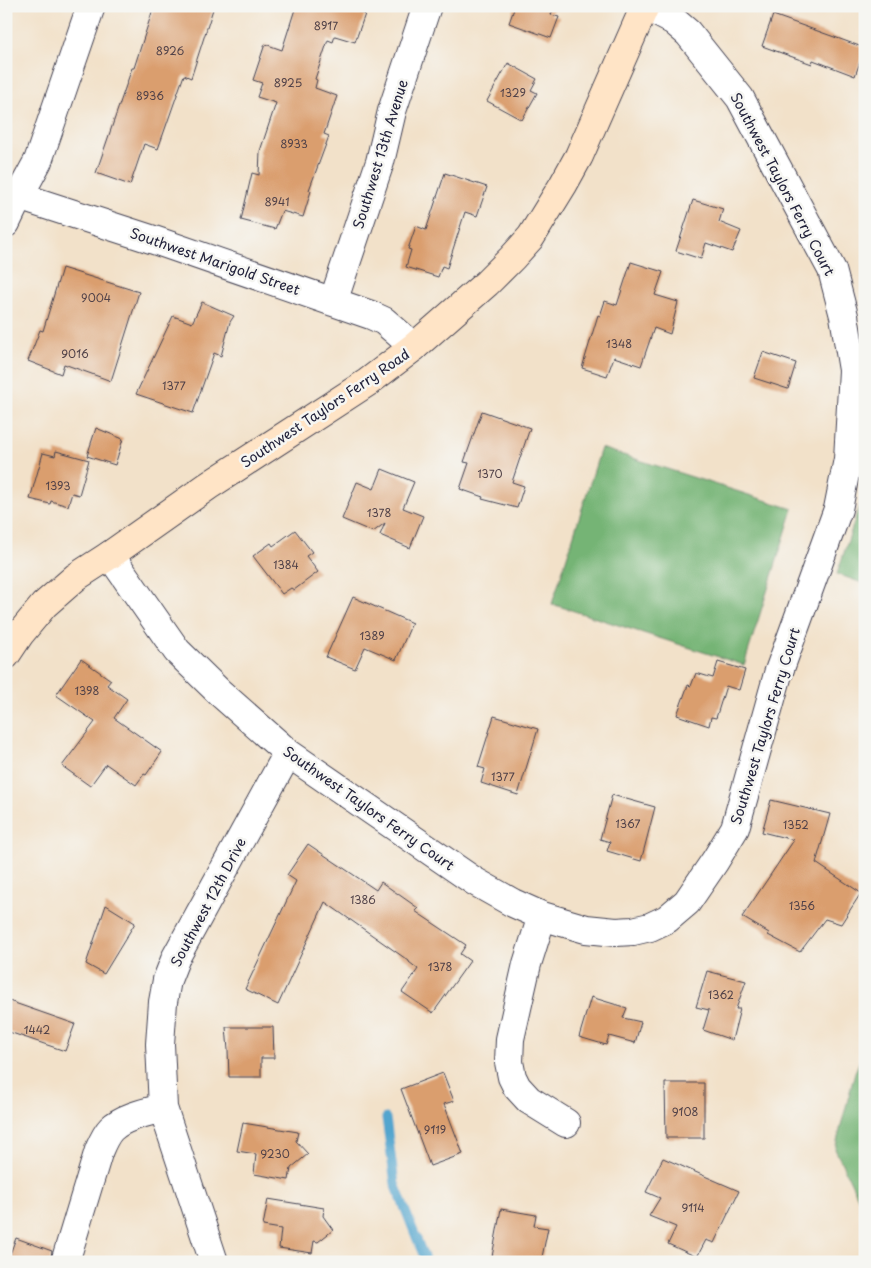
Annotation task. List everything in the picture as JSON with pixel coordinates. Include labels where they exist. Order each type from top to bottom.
[{"type":"street","points":[[6,223],[12,194],[38,161],[91,6]]},
{"type":"street","name":"Southwest 13th Avenue","points":[[334,302],[380,162],[392,111],[427,6]]},
{"type":"street","name":"Southwest Taylors Ferry Road","points":[[6,655],[20,634],[44,605],[76,577],[208,486],[368,382],[414,347],[487,283],[512,258],[530,237],[579,156],[645,6]]},
{"type":"street","name":"Southwest Taylors Ferry Court","points":[[110,554],[177,651],[288,754],[474,881],[513,904],[542,916],[586,929],[616,932],[634,931],[650,927],[667,919],[687,902],[735,828],[778,674],[838,509],[848,459],[853,370],[844,316],[832,270],[740,98],[688,33],[674,21],[645,6]]},
{"type":"street","name":"Southwest Marigold Street","points":[[12,194],[157,241],[384,321],[414,347]]},
{"type":"street","name":"Southwest 12th Drive","points":[[214,1262],[163,1108],[160,1044],[163,1002],[167,980],[176,957],[288,754]]},
{"type":"street","points":[[542,916],[527,964],[510,1039],[509,1062],[512,1077],[517,1087],[529,1100],[566,1123]]},
{"type":"street","points":[[65,1262],[99,1150],[111,1128],[136,1115],[163,1108]]},
{"type":"green space","points":[[601,448],[793,509],[744,665],[552,604]]},
{"type":"green space","points":[[862,498],[865,499],[865,584],[837,574]]},
{"type":"green space","points":[[865,1049],[865,1212],[835,1149],[855,1072]]},
{"type":"building","points":[[154,6],[214,6],[191,78],[184,75],[158,149],[144,144],[130,185],[96,173]]},
{"type":"building","points":[[296,6],[341,6],[365,14],[355,42],[335,36],[333,42],[328,40],[315,79],[317,80],[315,88],[337,96],[324,134],[329,136],[309,190],[311,191],[303,217],[282,211],[275,229],[241,220],[252,173],[259,175],[260,151],[276,103],[257,97],[262,83],[253,80],[265,44],[282,50]]},
{"type":"building","points":[[515,6],[554,6],[551,15],[559,17],[551,38],[509,23]]},
{"type":"building","points":[[773,15],[865,48],[855,76],[813,60],[812,64],[762,46]]},
{"type":"building","points":[[508,63],[537,79],[531,90],[537,93],[522,120],[487,101]]},
{"type":"building","points":[[445,173],[487,187],[477,216],[465,212],[447,268],[442,266],[438,277],[406,267],[411,250],[408,249],[416,226],[426,230]]},
{"type":"building","points":[[693,200],[723,209],[719,222],[741,231],[732,252],[706,243],[701,259],[676,251]]},
{"type":"building","points":[[631,262],[663,272],[655,295],[678,302],[670,334],[654,328],[641,366],[614,357],[607,376],[582,368],[598,315],[600,316],[605,301],[617,305]]},
{"type":"building","points":[[62,268],[139,292],[111,381],[64,364],[61,374],[28,361],[40,330],[43,331]]},
{"type":"building","points":[[202,302],[234,316],[230,322],[221,356],[214,353],[193,413],[136,394],[173,316],[192,323]]},
{"type":"building","points":[[763,352],[796,363],[788,389],[754,378]]},
{"type":"building","points":[[482,411],[530,428],[512,482],[524,486],[517,508],[482,499],[483,497],[460,489],[469,463],[464,462]]},
{"type":"building","points":[[96,428],[123,439],[115,465],[87,456]]},
{"type":"building","points":[[56,451],[89,460],[79,495],[72,493],[68,506],[51,501],[50,504],[30,499],[43,453],[55,456]]},
{"type":"building","points":[[382,469],[414,482],[403,508],[423,516],[410,548],[380,535],[385,523],[373,532],[342,519],[357,482],[374,489]]},
{"type":"building","points":[[295,530],[312,552],[306,556],[318,572],[294,590],[291,588],[282,594],[253,556],[271,543],[273,546]]},
{"type":"building","points":[[353,597],[412,623],[396,660],[365,647],[355,669],[326,657]]},
{"type":"building","points":[[81,659],[111,680],[107,685],[127,699],[114,718],[162,752],[146,775],[144,774],[136,785],[106,764],[90,786],[62,766],[95,722],[56,695]]},
{"type":"building","points":[[718,662],[745,670],[739,690],[726,686],[716,718],[711,717],[709,726],[677,715],[688,685],[691,686],[696,673],[713,678]]},
{"type":"building","points":[[494,716],[538,729],[518,795],[481,783],[485,769],[478,767]]},
{"type":"building","points":[[612,795],[655,807],[641,861],[607,851],[610,842],[600,839]]},
{"type":"building","points":[[771,800],[830,814],[816,863],[861,893],[841,924],[825,919],[800,952],[768,935],[769,933],[742,917],[794,840],[762,832]]},
{"type":"building","points":[[308,844],[376,890],[381,882],[418,908],[415,911],[466,945],[460,954],[470,961],[433,1013],[402,992],[418,969],[325,902],[278,1005],[245,989],[296,881],[287,875]]},
{"type":"building","points":[[106,905],[135,923],[104,974],[86,964]]},
{"type":"building","points":[[707,971],[746,981],[736,1009],[740,1009],[732,1040],[703,1030],[709,1010],[696,1007]]},
{"type":"building","points":[[591,997],[627,1008],[623,1018],[641,1022],[635,1043],[609,1036],[606,1045],[579,1037]]},
{"type":"building","points":[[6,1000],[75,1024],[65,1051],[6,1031]]},
{"type":"building","points":[[226,1027],[273,1027],[274,1058],[261,1058],[261,1077],[229,1077]]},
{"type":"building","points":[[443,1073],[454,1101],[444,1104],[463,1154],[430,1166],[401,1089]]},
{"type":"building","points":[[665,1083],[704,1083],[704,1138],[666,1138]]},
{"type":"building","points":[[243,1123],[298,1132],[296,1141],[308,1154],[291,1168],[289,1180],[254,1174],[256,1154],[237,1151]]},
{"type":"building","points":[[663,1158],[739,1191],[714,1243],[706,1240],[697,1257],[668,1244],[676,1227],[649,1216],[660,1198],[646,1192]]},
{"type":"building","points":[[268,1199],[324,1208],[323,1216],[333,1230],[318,1242],[314,1241],[312,1253],[279,1248],[281,1229],[263,1226]]},
{"type":"building","points":[[501,1209],[536,1215],[534,1226],[548,1228],[541,1262],[491,1262]]},
{"type":"building","points":[[16,1238],[52,1251],[50,1262],[7,1262]]},
{"type":"waterway","points":[[386,1118],[395,1184],[426,1262]]}]
